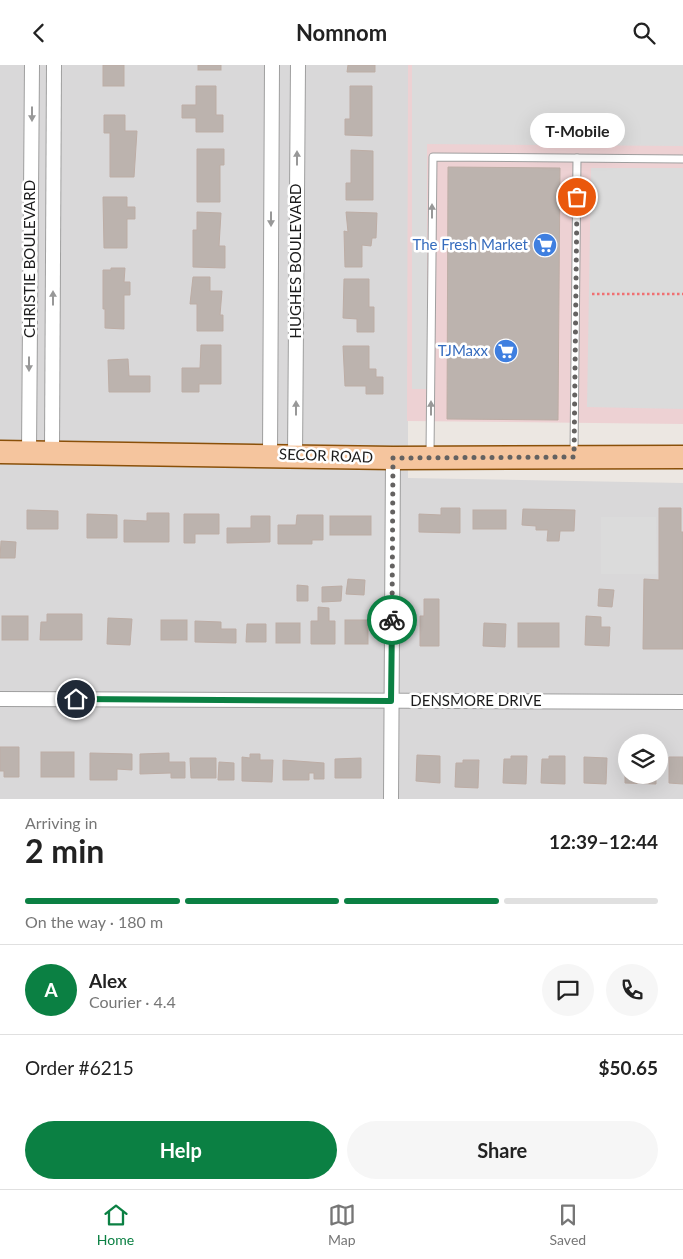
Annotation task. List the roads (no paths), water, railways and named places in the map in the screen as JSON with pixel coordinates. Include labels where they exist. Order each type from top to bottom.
[{"type":"main road","name":"SECOR ROAD","points":[[0,452],[393,458],[683,457]]},
{"type":"street","name":"CHRISTIE BOULEVARD","points":[[29,452],[32,65]]},
{"type":"street","name":"CHRISTIE BOULEVARD","points":[[52,452],[54,65]]},
{"type":"street","name":"HUGHES BOULEVARD","points":[[270,455],[272,65]]},
{"type":"street","name":"HUGHES BOULEVARD","points":[[295,457],[298,65]]},
{"type":"street","points":[[391,799],[393,458]]},
{"type":"street","name":"DENSMORE DRIVE","points":[[0,699],[683,702]]},
{"type":"lane","points":[[430,457],[433,157],[683,159]]},
{"type":"lane","points":[[574,457],[577,159]]},
{"type":"place","name":"T-Mobile","points":[[577,197]]},
{"type":"place","name":"The Fresh Market","points":[[545,245]]},
{"type":"place","name":"TJMaxx","points":[[506,351]]}]
